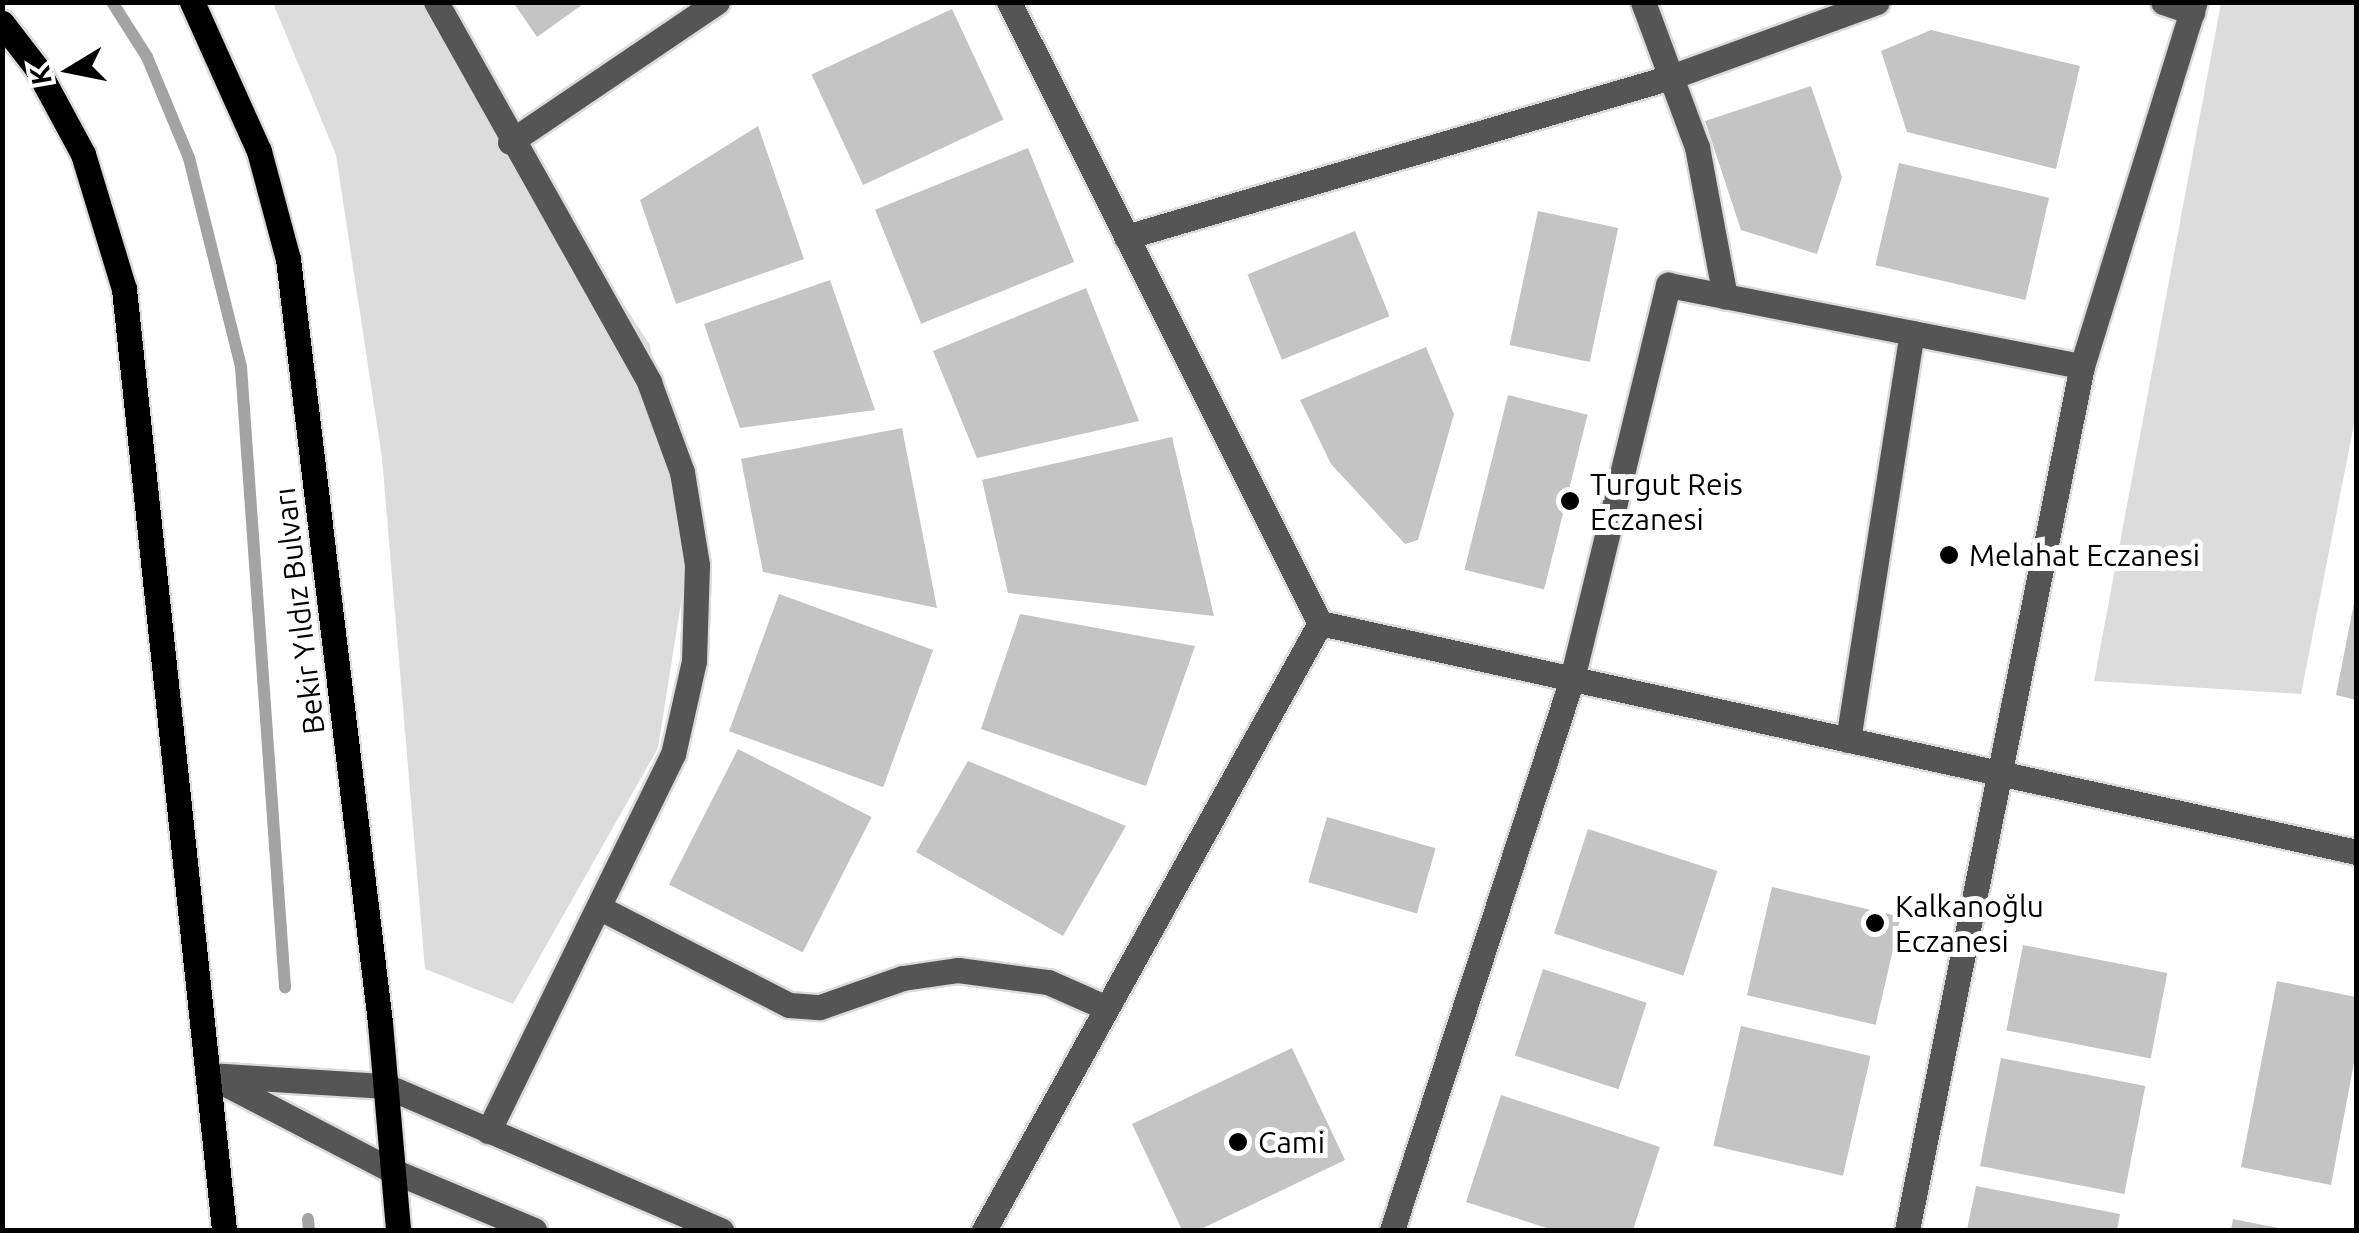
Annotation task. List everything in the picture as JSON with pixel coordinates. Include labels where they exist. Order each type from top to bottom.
[{"type":"main road","name":"Bekir Yıldız Bulvarı","points":[[192,2],[259,151],[288,259],[386,1086],[398,1230]]},
{"type":"main road","points":[[2,23],[36,67],[83,154],[124,288],[224,1230]]},
{"type":"street","points":[[436,2],[510,142],[649,382],[682,472],[693,534],[698,613],[686,708],[655,798],[488,1131]]},
{"type":"street","points":[[510,142],[717,2]]},
{"type":"street","points":[[1009,2],[1320,623]]},
{"type":"street","points":[[1643,2],[1697,147],[1726,296]]},
{"type":"street","points":[[1126,237],[1671,77],[1877,2]]},
{"type":"street","points":[[1907,1230],[1995,772],[2082,366],[2194,7],[2163,2]]},
{"type":"street","points":[[1392,1230],[1572,679],[1668,284],[2082,366]]},
{"type":"street","points":[[1848,740],[1912,333]]},
{"type":"street","points":[[1320,623],[2356,852]]},
{"type":"street","points":[[984,1230],[1320,623]]},
{"type":"street","points":[[600,908],[789,1005],[820,1007],[903,978],[958,970],[1033,978],[1107,1008]]},
{"type":"street","points":[[209,1075],[386,1086],[721,1230]]},
{"type":"street","points":[[209,1075],[392,1171],[521,1228]]},
{"type":"shaded area","points":[[273,3],[428,3],[650,345],[685,578],[658,748],[513,1004],[425,969],[382,458],[336,155]]},
{"type":"shaded area","points":[[2221,3],[2356,3],[2356,414],[2301,694],[2094,681]]},
{"type":"building","points":[[513,2],[586,2],[537,37]]},
{"type":"building","points":[[952,9],[1004,120],[863,185],[812,75]]},
{"type":"building","points":[[1931,30],[2080,66],[2056,169],[1907,132],[1881,51]]},
{"type":"building","points":[[1811,86],[1842,177],[1817,254],[1741,230],[1705,121]]},
{"type":"building","points":[[758,126],[804,259],[676,304],[640,200]]},
{"type":"building","points":[[1028,148],[1074,262],[921,324],[875,210]]},
{"type":"building","points":[[1899,163],[2049,198],[2025,300],[1875,265]]},
{"type":"building","points":[[1538,211],[1618,228],[1590,362],[1510,345]]},
{"type":"building","points":[[1355,231],[1389,316],[1282,360],[1247,274]]},
{"type":"building","points":[[830,280],[875,410],[740,428],[704,324]]},
{"type":"building","points":[[1086,288],[1139,421],[977,458],[933,351]]},
{"type":"building","points":[[1426,347],[1454,414],[1418,540],[1405,544],[1331,464],[1300,400]]},
{"type":"building","points":[[1508,395],[1588,415],[1544,589],[1464,570]]},
{"type":"building","points":[[902,428],[937,608],[763,572],[741,459]]},
{"type":"building","points":[[1172,437],[1214,616],[1008,593],[982,480]]},
{"type":"building","points":[[779,594],[933,650],[883,787],[729,731]]},
{"type":"building","points":[[2356,598],[2356,700],[2336,695]]},
{"type":"building","points":[[1020,614],[1195,646],[1146,786],[981,729]]},
{"type":"building","points":[[738,749],[872,817],[803,953],[669,884]]},
{"type":"building","points":[[968,761],[1126,826],[1063,936],[916,852]]},
{"type":"building","points":[[1327,817],[1436,848],[1417,914],[1308,882]]},
{"type":"building","points":[[1588,829],[1717,871],[1683,976],[1554,934]]},
{"type":"building","points":[[1772,887],[1901,917],[1876,1025],[1747,995]]},
{"type":"building","points":[[2023,945],[2167,973],[2151,1058],[2006,1030]]},
{"type":"building","points":[[1543,969],[1647,1003],[1619,1089],[1515,1056]]},
{"type":"building","points":[[2277,981],[2356,997],[2356,1052],[2331,1185],[2241,1167]]},
{"type":"building","points":[[1741,1026],[1871,1056],[1843,1176],[1713,1146]]},
{"type":"building","name":"Cami","points":[[1292,1048],[1345,1160],[1199,1230],[1182,1230],[1132,1124]]},
{"type":"building","points":[[2001,1058],[2145,1086],[2124,1194],[1980,1166]]},
{"type":"building","points":[[1501,1095],[1660,1147],[1633,1230],[1553,1230],[1466,1202]]},
{"type":"building","points":[[1976,1186],[2120,1214],[2117,1230],[1967,1230]]},
{"type":"building","points":[[2233,1219],[2283,1229],[2283,1230],[2231,1230]]},
{"type":"waterway","points":[[112,2],[147,57],[189,158],[241,367],[285,987]]},
{"type":"waterway","points":[[308,1219],[309,1230]]},
{"type":"place","name":"Turgut Reis Eczanesi","points":[[1570,501]]},
{"type":"place","name":"Melahat Eczanesi","points":[[1949,555]]},
{"type":"place","name":"Kalkanoğlu Eczanesi","points":[[1875,923]]},
{"type":"place","name":"Cami","points":[[1238,1142]]}]
